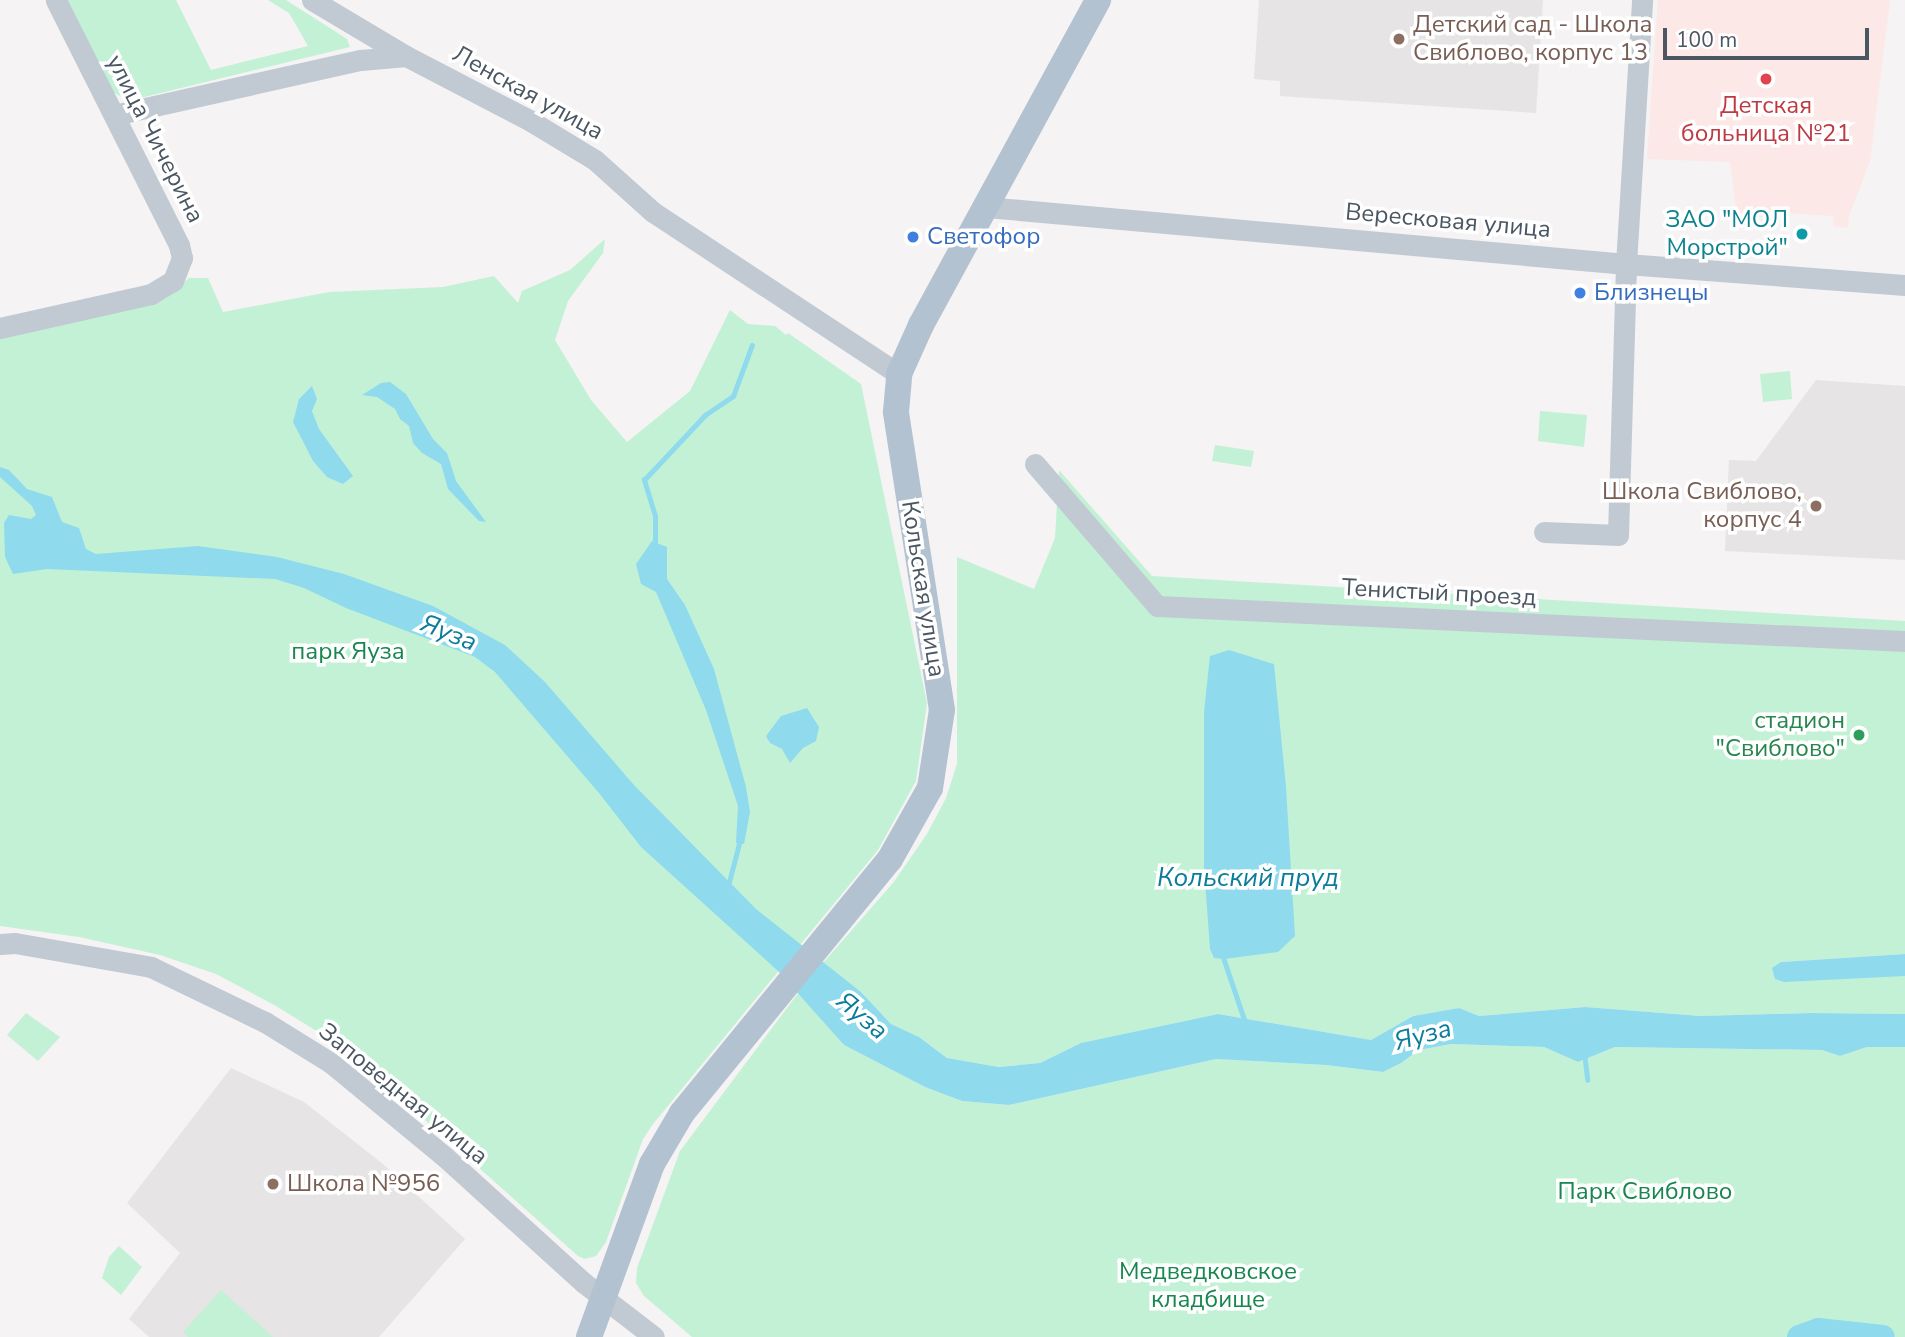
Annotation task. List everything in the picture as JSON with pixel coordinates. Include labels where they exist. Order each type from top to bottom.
[{"type":"main road","name":"Кольская улица","points":[[589,1337],[652,1164],[666,1138],[682,1113],[771,1002],[890,859],[930,788],[942,710],[896,412],[899,374],[921,325],[1098,0]]},
{"type":"street","name":"улица Чичерина","points":[[0,328],[151,294],[173,281],[182,258],[179,245],[56,0]]},
{"type":"street","name":"Ленская улица","points":[[312,0],[406,56],[529,120],[595,160],[653,212],[899,374]]},
{"type":"street","points":[[1544,532],[1618,534],[1626,264],[1642,0]]},
{"type":"street","points":[[114,116],[361,60],[406,56]]},
{"type":"street","name":"Вересковая улица","points":[[986,207],[1626,264],[1905,285]]},
{"type":"street","name":"Тенистый проезд","points":[[1035,464],[1157,606],[1905,641]]},
{"type":"street","name":"Заповедная улица","points":[[0,944],[15,943],[150,967],[265,1021],[340,1070],[445,1157],[583,1283],[654,1337]]},
{"type":"shaded area","name":"Детский сад - Школа Свиблово, корпус 13","points":[[1259,0],[1543,0],[1536,113],[1280,96],[1280,81],[1254,79]]},
{"type":"shaded area","name":"Детская больница №21","points":[[1658,0],[1890,0],[1870,161],[1849,216],[1848,228],[1833,226],[1834,216],[1772,212],[1771,217],[1737,216],[1730,162],[1647,159]]},
{"type":"shaded area","name":"Школа Свиблово, корпус 4","points":[[1816,380],[1905,386],[1905,560],[1725,551],[1729,460],[1756,461]]},
{"type":"shaded area","name":"Школа №956","points":[[231,1068],[304,1102],[383,1164],[465,1239],[379,1337],[149,1337],[129,1319],[180,1253],[127,1203]]},
{"type":"green space","points":[[67,0],[176,0],[211,70],[308,46],[289,13],[268,0],[286,0],[347,39],[350,47],[128,101],[110,90]]},
{"type":"green space","name":"парк Яуза","points":[[605,239],[603,253],[568,301],[555,340],[591,400],[627,442],[690,391],[730,310],[748,324],[775,326],[786,335],[788,333],[861,384],[927,703],[916,781],[878,850],[653,1124],[643,1139],[606,1242],[596,1256],[585,1259],[578,1256],[344,1048],[276,1006],[216,974],[160,955],[79,937],[0,926],[0,336],[165,299],[189,278],[208,278],[223,312],[329,292],[443,287],[494,276],[518,303],[522,291],[570,270]]},
{"type":"green space","points":[[1790,371],[1792,399],[1763,402],[1760,374]]},
{"type":"green space","points":[[1540,411],[1587,415],[1584,447],[1538,441]]},
{"type":"green space","points":[[1215,445],[1254,451],[1251,467],[1212,461]]},
{"type":"green space","points":[[1059,470],[1152,576],[1905,621],[1905,954],[1781,962],[1905,976],[1905,1014],[1701,1016],[1585,1007],[1479,1016],[1459,1008],[1413,1016],[1371,1040],[1218,1014],[1081,1043],[1040,1063],[999,1067],[947,1058],[919,1037],[891,1024],[861,992],[823,963],[893,883],[927,834],[946,798],[957,764],[957,557],[1034,589],[1055,538]]},
{"type":"green space","name":"Парк Свиблово","points":[[799,992],[844,1045],[925,1087],[962,1101],[1009,1105],[1216,1059],[1326,1065],[1383,1072],[1419,1050],[1451,1044],[1544,1047],[1578,1062],[1615,1047],[1822,1050],[1840,1056],[1867,1047],[1905,1047],[1905,1337],[692,1337],[644,1296],[636,1283],[637,1268],[680,1151]]},
{"type":"green space","points":[[26,1013],[60,1037],[38,1061],[7,1035]]},
{"type":"green space","points":[[119,1246],[142,1267],[121,1295],[102,1278],[109,1257]]},
{"type":"green space","points":[[221,1290],[273,1337],[188,1337],[183,1332]]},
{"type":"water","points":[[390,382],[406,394],[433,439],[447,453],[456,481],[486,522],[479,521],[448,489],[441,464],[422,453],[413,443],[409,426],[400,419],[395,409],[377,397],[362,395],[381,383]]},
{"type":"water","points":[[312,386],[317,399],[312,411],[319,429],[353,476],[343,484],[327,477],[313,461],[293,422],[299,399]]},
{"type":"water","name":"Яуза","points":[[0,467],[9,470],[27,489],[52,497],[62,522],[79,528],[86,549],[96,554],[198,546],[277,557],[344,574],[433,606],[505,645],[545,682],[634,785],[756,909],[861,992],[891,1024],[919,1037],[947,1058],[999,1067],[1040,1063],[1081,1043],[1218,1014],[1371,1040],[1413,1016],[1459,1008],[1479,1016],[1585,1007],[1701,1016],[1905,1014],[1905,1047],[1867,1047],[1840,1056],[1822,1050],[1615,1047],[1578,1062],[1544,1047],[1451,1044],[1419,1050],[1383,1072],[1326,1065],[1216,1059],[1009,1105],[962,1101],[925,1087],[844,1045],[778,971],[641,847],[599,793],[495,672],[475,657],[346,608],[304,588],[275,579],[47,569],[13,574],[5,557],[4,523],[9,515],[31,519],[36,515],[32,506],[0,477]]},
{"type":"water","points":[[652,541],[667,547],[667,579],[685,605],[714,669],[746,787],[750,812],[744,844],[736,843],[738,806],[706,710],[656,592],[641,584],[636,564]]},
{"type":"water","name":"Кольский пруд","points":[[1229,650],[1274,664],[1286,787],[1295,936],[1278,952],[1224,959],[1214,958],[1210,949],[1204,867],[1204,712],[1210,656]]},
{"type":"water","points":[[807,708],[819,727],[816,741],[803,748],[790,763],[782,749],[770,743],[766,736],[781,716]]},
{"type":"water","points":[[1905,954],[1905,976],[1784,982],[1775,979],[1772,968],[1781,962]]},
{"type":"waterway","points":[[655,546],[655,516],[644,480],[705,415],[733,396],[752,345]]},
{"type":"waterway","points":[[728,886],[740,840]]},
{"type":"waterway","points":[[1224,959],[1246,1024]]},
{"type":"waterway","points":[[1585,1057],[1588,1080]]},
{"type":"waterway","points":[[1799,1337],[1818,1330],[1883,1337]]},
{"type":"place","name":"Детский сад - Школа Свиблово, корпус 13","points":[[1399,39]]},
{"type":"place","name":"Детская больница №21","points":[[1766,79]]},
{"type":"place","name":"ЗАО \"МОЛ Морстрой\"","points":[[1802,234]]},
{"type":"place","name":"Светофор","points":[[913,237]]},
{"type":"place","name":"Близнецы","points":[[1580,293]]},
{"type":"place","name":"Школа Свиблово, корпус 4","points":[[1816,506]]},
{"type":"place","name":"стадион \"Свиблово\"","points":[[1859,735]]},
{"type":"place","name":"Школа №956","points":[[273,1184]]},
{"type":"park label","name":"Медведковское кладбище","points":[[1208,1286]]}]
